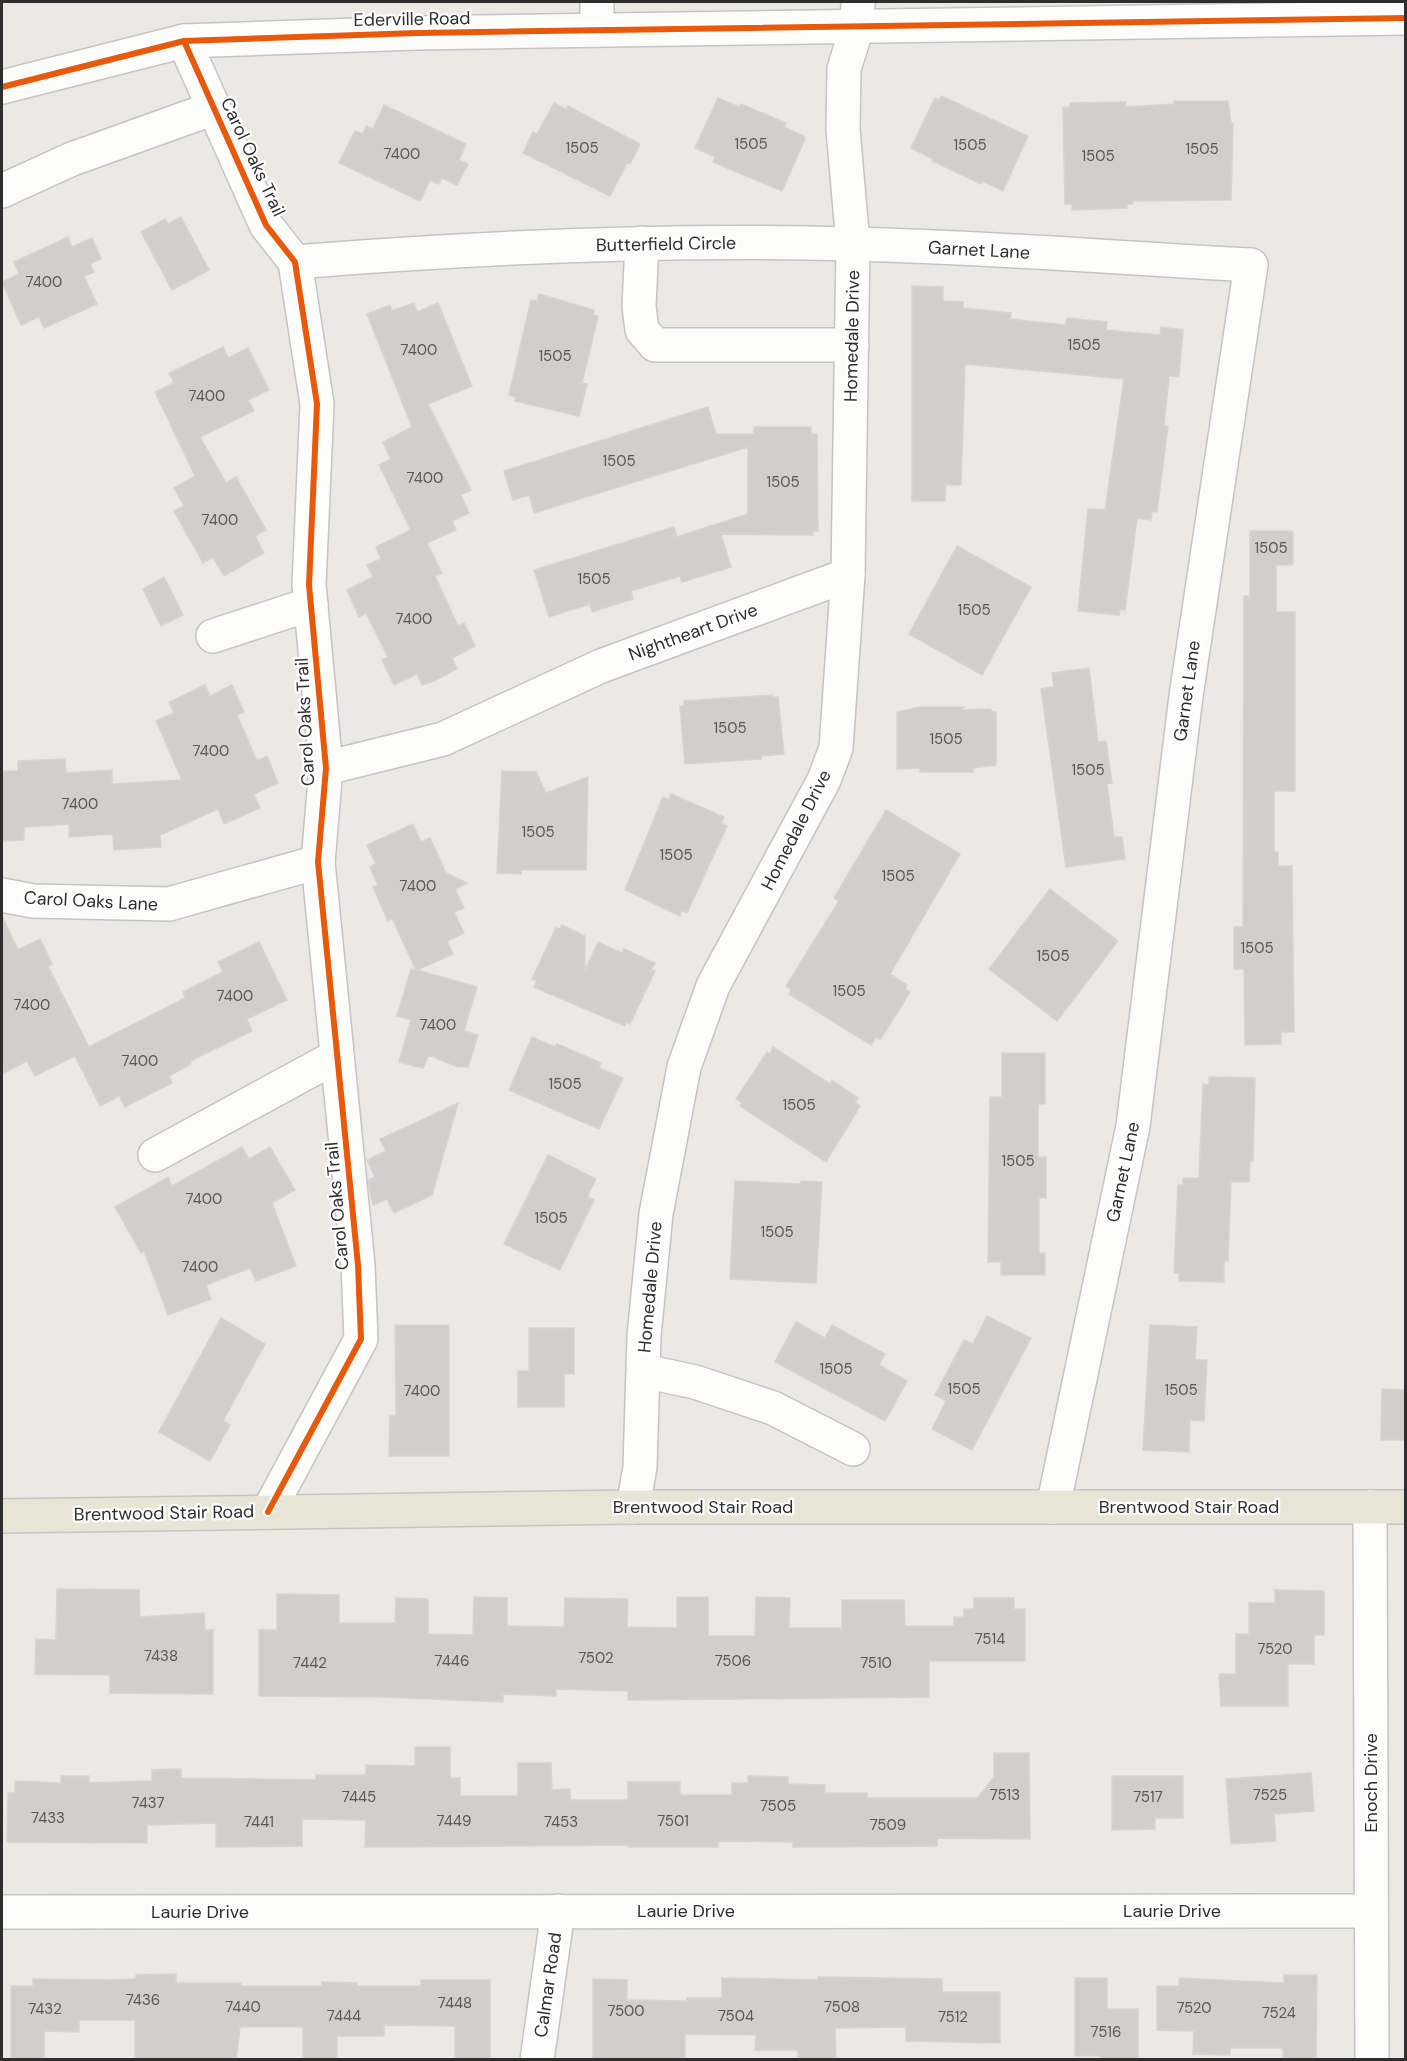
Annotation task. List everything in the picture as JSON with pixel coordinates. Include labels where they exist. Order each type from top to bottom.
[{"type":"main road","name":"Brentwood Stair Road","points":[[2,1516],[633,1507],[1406,1507]]},
{"type":"street","name":"Ederville Road","points":[[4,78],[184,41],[597,16],[1402,12]]},
{"type":"street","name":"Homedale Drive","points":[[633,1507],[640,1467],[644,1336],[656,1214],[684,1067],[713,986],[824,780],[836,748],[848,575],[852,345],[853,244],[843,130],[843,69],[858,14]]},
{"type":"street","name":"Carol Oaks Trail","points":[[184,41],[266,225],[295,262],[317,404],[309,585],[326,768],[318,862],[358,1265],[361,1339],[268,1512]]},
{"type":"street","points":[[2,191],[72,159],[214,108]]},
{"type":"street","name":"Butterfield Circle","points":[[295,262],[480,248],[642,243],[853,244]]},
{"type":"street","points":[[642,243],[639,306],[642,330],[655,345],[852,345]]},
{"type":"street","name":"Garnet Lane","points":[[853,244],[1251,265],[1186,696],[1133,1126],[1053,1507]]},
{"type":"street","name":"Nightheart Drive","points":[[326,768],[443,739],[601,666],[848,575]]},
{"type":"street","points":[[213,636],[311,604]]},
{"type":"street","name":"Carol Oaks Lane","points":[[2,896],[33,901],[169,904],[318,862]]},
{"type":"street","points":[[155,1155],[337,1056]]},
{"type":"street","points":[[644,1371],[695,1382],[773,1408],[853,1449]]},
{"type":"street","name":"Enoch Drive","points":[[1370,1507],[1372,2060]]},
{"type":"street","name":"Calmar Road","points":[[537,2060],[558,1911]]},
{"type":"street","name":"Laurie Drive","points":[[2,1912],[1371,1911]]},
{"type":"building","points":[[941,96],[1028,136],[1003,191],[982,181],[981,184],[932,161],[933,159],[911,148],[935,98],[939,100]]},
{"type":"building","points":[[718,98],[739,107],[741,104],[786,123],[784,127],[804,136],[805,139],[782,191],[713,162],[715,157],[695,148]]},
{"type":"building","points":[[1174,101],[1228,101],[1231,123],[1233,123],[1231,200],[1133,201],[1133,204],[1127,204],[1127,208],[1072,210],[1072,204],[1065,204],[1063,107],[1070,107],[1070,103],[1126,102],[1126,107],[1174,104]]},
{"type":"building","points":[[554,103],[566,109],[568,106],[640,144],[610,196],[523,153],[533,132],[537,134]]},
{"type":"building","points":[[384,105],[466,144],[459,160],[468,164],[457,185],[442,178],[439,184],[430,180],[420,201],[339,163],[355,131],[363,134],[366,126],[373,129]]},
{"type":"building","points":[[181,217],[209,270],[172,290],[141,232],[165,219],[168,224]]},
{"type":"building","points":[[68,237],[72,247],[92,238],[101,259],[90,264],[94,272],[84,276],[97,304],[44,328],[39,317],[21,325],[2,282],[19,274],[14,262]]},
{"type":"building","points":[[912,286],[943,287],[943,301],[963,302],[963,308],[1011,313],[1010,319],[1066,325],[1067,318],[1107,322],[1106,330],[1160,335],[1161,327],[1183,330],[1179,377],[1169,376],[1164,425],[1168,426],[1157,512],[1152,511],[1151,520],[1137,518],[1125,610],[1120,609],[1119,615],[1078,611],[1088,509],[1105,510],[1124,379],[965,364],[961,485],[946,485],[945,501],[912,501]]},
{"type":"building","points":[[539,294],[594,310],[593,315],[598,316],[582,383],[587,384],[579,416],[515,401],[516,397],[509,395],[531,300],[537,301]]},
{"type":"building","points":[[414,303],[417,312],[438,303],[472,386],[428,404],[471,490],[461,495],[469,513],[452,521],[456,530],[427,543],[442,573],[435,576],[458,626],[464,623],[475,646],[452,658],[457,669],[434,681],[422,685],[417,674],[394,685],[382,660],[388,657],[366,613],[359,617],[347,590],[373,577],[367,565],[381,559],[376,547],[411,530],[379,465],[391,459],[383,442],[412,427],[367,314],[390,305],[392,311]]},
{"type":"building","points":[[223,347],[228,358],[248,348],[269,390],[248,400],[254,411],[200,437],[226,483],[236,477],[266,530],[255,536],[264,553],[224,576],[213,557],[203,563],[174,511],[184,506],[174,488],[195,476],[155,392],[174,383],[169,373]]},
{"type":"building","points":[[708,407],[716,434],[754,434],[754,427],[811,427],[811,434],[817,434],[818,531],[813,531],[813,535],[721,534],[731,567],[682,582],[680,576],[631,591],[633,599],[592,612],[590,604],[549,617],[534,570],[674,527],[677,537],[748,514],[748,447],[534,513],[529,495],[513,500],[504,471]]},
{"type":"building","points":[[1250,531],[1293,531],[1293,565],[1276,565],[1276,612],[1295,612],[1295,791],[1274,791],[1274,852],[1278,852],[1278,866],[1292,866],[1294,1032],[1281,1032],[1281,1044],[1245,1045],[1244,969],[1234,969],[1234,927],[1243,927],[1244,596],[1250,596]]},
{"type":"building","points":[[957,546],[1031,587],[982,675],[909,634]]},
{"type":"building","points":[[164,577],[183,615],[161,626],[143,589]]},
{"type":"building","points":[[1089,668],[1098,742],[1106,741],[1112,783],[1107,784],[1114,837],[1122,837],[1125,859],[1066,867],[1041,689],[1054,687],[1052,673]]},
{"type":"building","points":[[205,685],[210,696],[232,685],[244,712],[237,715],[257,761],[267,756],[278,783],[254,794],[260,808],[224,824],[218,809],[160,835],[161,847],[114,850],[113,834],[69,837],[69,824],[24,827],[24,840],[2,841],[2,771],[18,771],[18,761],[65,759],[66,773],[112,770],[112,784],[182,780],[156,721],[174,713],[169,702]]},
{"type":"building","points":[[772,695],[772,697],[778,697],[784,754],[761,756],[761,759],[685,764],[680,706],[684,706],[684,701]]},
{"type":"building","points":[[920,707],[964,707],[962,710],[991,709],[991,712],[996,712],[996,765],[973,768],[973,772],[920,772],[920,768],[897,769],[897,712]]},
{"type":"building","points":[[502,771],[536,772],[546,793],[588,777],[586,870],[521,870],[521,874],[497,873]]},
{"type":"building","points":[[671,794],[724,817],[721,823],[727,826],[687,913],[682,910],[680,916],[625,890],[663,797],[669,800]]},
{"type":"building","points":[[886,810],[960,854],[890,974],[907,985],[905,989],[910,992],[880,1040],[876,1037],[871,1045],[789,994],[791,990],[786,986],[839,901],[834,898]]},
{"type":"building","points":[[413,824],[421,842],[430,838],[446,873],[467,883],[455,889],[464,908],[454,912],[464,933],[447,941],[453,954],[417,970],[477,987],[464,1031],[478,1035],[468,1067],[458,1067],[429,1055],[423,1068],[399,1062],[411,1020],[397,1016],[411,969],[416,970],[392,918],[388,921],[373,887],[378,885],[370,867],[376,864],[367,845]]},
{"type":"building","points":[[1050,889],[1118,941],[1057,1021],[989,969]]},
{"type":"building","points":[[2,916],[18,950],[40,939],[52,964],[48,966],[89,1047],[185,998],[183,992],[223,972],[218,962],[259,942],[287,1000],[247,1019],[252,1031],[190,1061],[191,1064],[169,1076],[172,1083],[125,1107],[119,1096],[100,1106],[75,1056],[35,1076],[27,1061],[2,1074]]},
{"type":"building","points":[[562,925],[585,936],[585,971],[598,942],[622,953],[624,949],[655,963],[651,970],[655,971],[630,1024],[626,1022],[625,1026],[534,987],[537,981],[532,979],[556,928],[560,929]]},
{"type":"building","points":[[532,1037],[555,1047],[557,1044],[601,1063],[599,1068],[623,1078],[599,1129],[509,1090]]},
{"type":"building","points":[[773,1047],[830,1084],[832,1080],[858,1098],[855,1103],[860,1106],[826,1162],[740,1106],[742,1103],[736,1099],[767,1052],[770,1054]]},
{"type":"building","points":[[1002,1053],[1045,1053],[1045,1104],[1038,1104],[1038,1157],[1046,1157],[1046,1198],[1039,1198],[1039,1253],[1045,1253],[1045,1275],[1001,1275],[1001,1262],[988,1262],[990,1097],[1002,1097]]},
{"type":"building","points":[[1209,1077],[1255,1078],[1253,1161],[1250,1161],[1249,1182],[1231,1182],[1228,1261],[1224,1261],[1224,1282],[1179,1281],[1179,1273],[1174,1273],[1178,1185],[1183,1185],[1183,1178],[1199,1178],[1203,1084],[1209,1085]]},
{"type":"building","points":[[458,1103],[432,1195],[394,1213],[387,1199],[373,1205],[368,1180],[375,1177],[367,1160],[386,1151],[380,1139]]},
{"type":"building","points":[[242,1147],[249,1159],[270,1147],[295,1190],[272,1203],[296,1266],[256,1281],[250,1268],[206,1285],[211,1299],[168,1315],[144,1251],[141,1253],[115,1207],[168,1177],[172,1186]]},
{"type":"building","points":[[548,1155],[596,1179],[587,1197],[594,1200],[560,1270],[504,1244]]},
{"type":"building","points":[[735,1181],[801,1184],[801,1181],[822,1182],[816,1283],[730,1279]]},
{"type":"building","points":[[987,1316],[1031,1338],[972,1450],[932,1429],[946,1401],[935,1395],[964,1340],[973,1344]]},
{"type":"building","points":[[221,1318],[265,1344],[223,1421],[230,1425],[210,1461],[159,1432]]},
{"type":"building","points":[[796,1322],[825,1338],[832,1325],[885,1354],[879,1365],[907,1381],[885,1421],[775,1362]]},
{"type":"building","points":[[395,1325],[449,1325],[449,1456],[389,1456],[390,1416],[396,1416]]},
{"type":"building","points":[[1150,1325],[1197,1327],[1195,1360],[1207,1360],[1204,1421],[1190,1420],[1189,1452],[1143,1450]]},
{"type":"building","points":[[529,1328],[574,1328],[574,1374],[564,1374],[564,1407],[518,1407],[518,1371],[529,1371]]},
{"type":"building","points":[[1382,1389],[1406,1390],[1406,1440],[1381,1440]]},
{"type":"building","points":[[57,1589],[139,1590],[140,1617],[204,1613],[205,1630],[213,1630],[213,1694],[110,1693],[110,1675],[35,1674],[36,1639],[56,1640]]},
{"type":"building","points":[[1275,1590],[1324,1591],[1324,1635],[1314,1635],[1314,1664],[1288,1664],[1288,1706],[1221,1706],[1219,1674],[1236,1674],[1236,1634],[1249,1634],[1249,1603],[1275,1603]]},
{"type":"building","points":[[277,1594],[339,1595],[339,1623],[395,1623],[396,1598],[428,1599],[428,1634],[473,1635],[474,1597],[507,1598],[507,1626],[564,1627],[565,1598],[628,1599],[627,1627],[677,1628],[677,1597],[708,1597],[708,1636],[755,1636],[756,1597],[790,1598],[789,1628],[842,1628],[842,1600],[904,1600],[905,1626],[954,1626],[954,1617],[964,1617],[964,1609],[974,1609],[974,1598],[1014,1598],[1014,1609],[1025,1609],[1025,1661],[929,1661],[929,1697],[628,1700],[628,1691],[556,1689],[556,1696],[503,1694],[503,1702],[383,1697],[259,1696],[259,1630],[277,1630]]},
{"type":"building","points":[[415,1747],[450,1747],[450,1778],[460,1778],[460,1796],[518,1796],[518,1763],[551,1763],[552,1790],[570,1789],[570,1800],[628,1800],[628,1782],[680,1782],[680,1795],[732,1795],[732,1783],[748,1783],[748,1776],[788,1777],[788,1784],[825,1785],[825,1793],[867,1793],[867,1798],[977,1798],[994,1777],[994,1753],[1029,1753],[1030,1839],[937,1838],[937,1846],[793,1847],[793,1842],[718,1841],[718,1847],[628,1847],[628,1845],[365,1847],[366,1820],[302,1819],[302,1846],[216,1847],[216,1823],[147,1825],[147,1843],[7,1842],[8,1793],[15,1793],[15,1781],[61,1783],[61,1776],[89,1776],[89,1783],[152,1781],[152,1770],[181,1769],[181,1778],[316,1780],[316,1775],[366,1775],[366,1765],[415,1766]]},
{"type":"building","points":[[1311,1773],[1314,1811],[1274,1814],[1276,1841],[1231,1844],[1226,1779]]},
{"type":"building","points":[[1112,1776],[1183,1776],[1183,1818],[1155,1818],[1155,1829],[1112,1830]]},
{"type":"building","points":[[176,1974],[176,1983],[241,1983],[241,1986],[322,1986],[322,1982],[357,1983],[357,1986],[421,1986],[421,1980],[490,1980],[490,2060],[455,2060],[455,2026],[384,2025],[384,2036],[337,2036],[337,2060],[303,2060],[303,2027],[240,2027],[236,2060],[135,2060],[135,2020],[79,2020],[79,2032],[44,2031],[44,2060],[11,2060],[11,1986],[33,1986],[33,1979],[109,1980],[136,1979],[136,1975]]},
{"type":"building","points":[[1284,1975],[1317,1975],[1316,2060],[1283,2060],[1283,2048],[1230,2048],[1230,2055],[1193,2054],[1194,2031],[1157,2030],[1157,1986],[1179,1986],[1179,1978],[1284,1983]]},
{"type":"building","points":[[818,1977],[942,1979],[942,1992],[1000,1992],[1000,2043],[906,2041],[906,2027],[835,2028],[836,2060],[798,2060],[798,2050],[755,2050],[756,2035],[685,2034],[685,2060],[593,2060],[593,1979],[627,1980],[627,2000],[687,2001],[687,1998],[722,1998],[722,1978],[818,1980]]},
{"type":"building","points":[[1075,1978],[1107,1978],[1107,2009],[1138,2009],[1138,2060],[1100,2060],[1100,2056],[1075,2056]]},
{"type":"cycle path","points":[[2,87],[184,41],[417,33],[1406,18]]},
{"type":"cycle path","points":[[184,41],[266,225],[295,262],[317,404],[309,585],[326,768],[318,862],[358,1265],[361,1339],[268,1512]]}]
